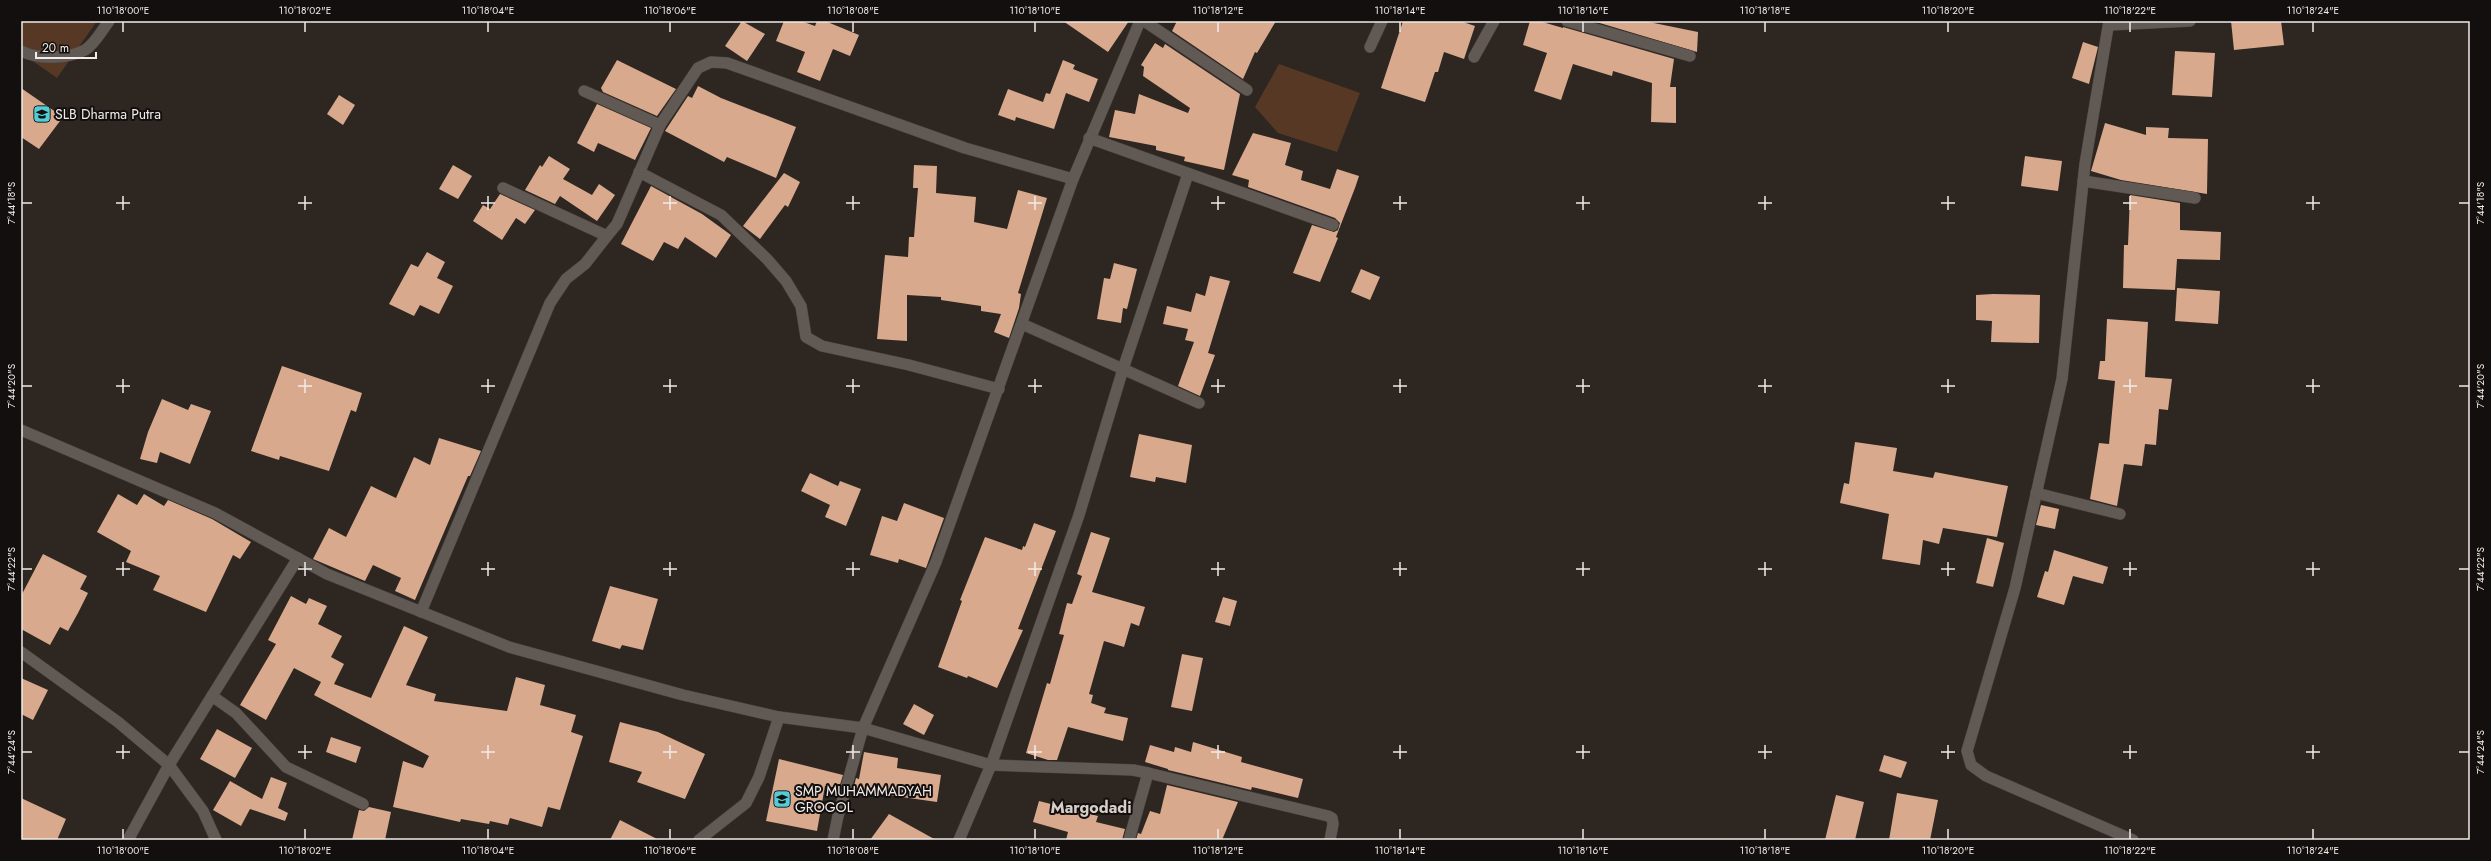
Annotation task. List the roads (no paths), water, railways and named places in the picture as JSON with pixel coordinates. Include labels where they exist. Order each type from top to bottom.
[{"type":"street","points":[[21,51],[46,57],[63,57],[78,52],[92,44],[109,21]]},
{"type":"street","points":[[833,840],[838,816],[863,728],[936,562],[1073,179],[1089,138],[1140,21]]},
{"type":"street","points":[[1144,21],[1247,90]]},
{"type":"street","points":[[1370,47],[1382,21]]},
{"type":"street","points":[[1474,57],[1494,21]]},
{"type":"street","points":[[1567,21],[1690,56]]},
{"type":"street","points":[[2133,840],[1986,776],[1971,765],[1967,751],[2015,588],[2062,379],[2083,181],[2109,23],[2190,21]]},
{"type":"street","points":[[421,612],[550,303],[566,279],[585,264],[617,224],[660,125],[698,68],[711,62],[727,63],[965,148],[1073,179]]},
{"type":"street","points":[[584,91],[660,125]]},
{"type":"street","points":[[1089,138],[1333,225]]},
{"type":"street","points":[[640,172],[721,215],[767,259],[786,281],[801,306],[806,337],[822,346],[909,365],[999,389]]},
{"type":"street","points":[[959,840],[991,765],[1079,515],[1123,369],[1188,174]]},
{"type":"street","points":[[2083,181],[2195,198]]},
{"type":"street","points":[[503,188],[607,236]]},
{"type":"street","points":[[1022,324],[1199,403]]},
{"type":"street","points":[[22,433],[215,512],[327,574],[509,647],[682,695],[779,717],[863,728],[991,765],[1133,770],[1148,773],[1328,816],[1332,818],[1333,824],[1330,840]]},
{"type":"street","points":[[2036,493],[2120,514]]},
{"type":"street","points":[[128,840],[169,765],[298,558]]},
{"type":"street","points":[[21,652],[118,722],[169,765],[203,811],[216,840]]},
{"type":"street","points":[[212,696],[236,714],[286,766],[363,804]]},
{"type":"street","points":[[699,840],[746,803],[759,777],[779,717]]},
{"type":"street","points":[[1129,840],[1148,773]]},
{"type":"place","name":"SLB Dharma Putra","points":[[42,114]]},
{"type":"place","name":"SMP MUHAMMADYAH GROGOL","points":[[782,799]]},
{"type":"district","name":"Margodadi","points":[[1091,807]]}]
